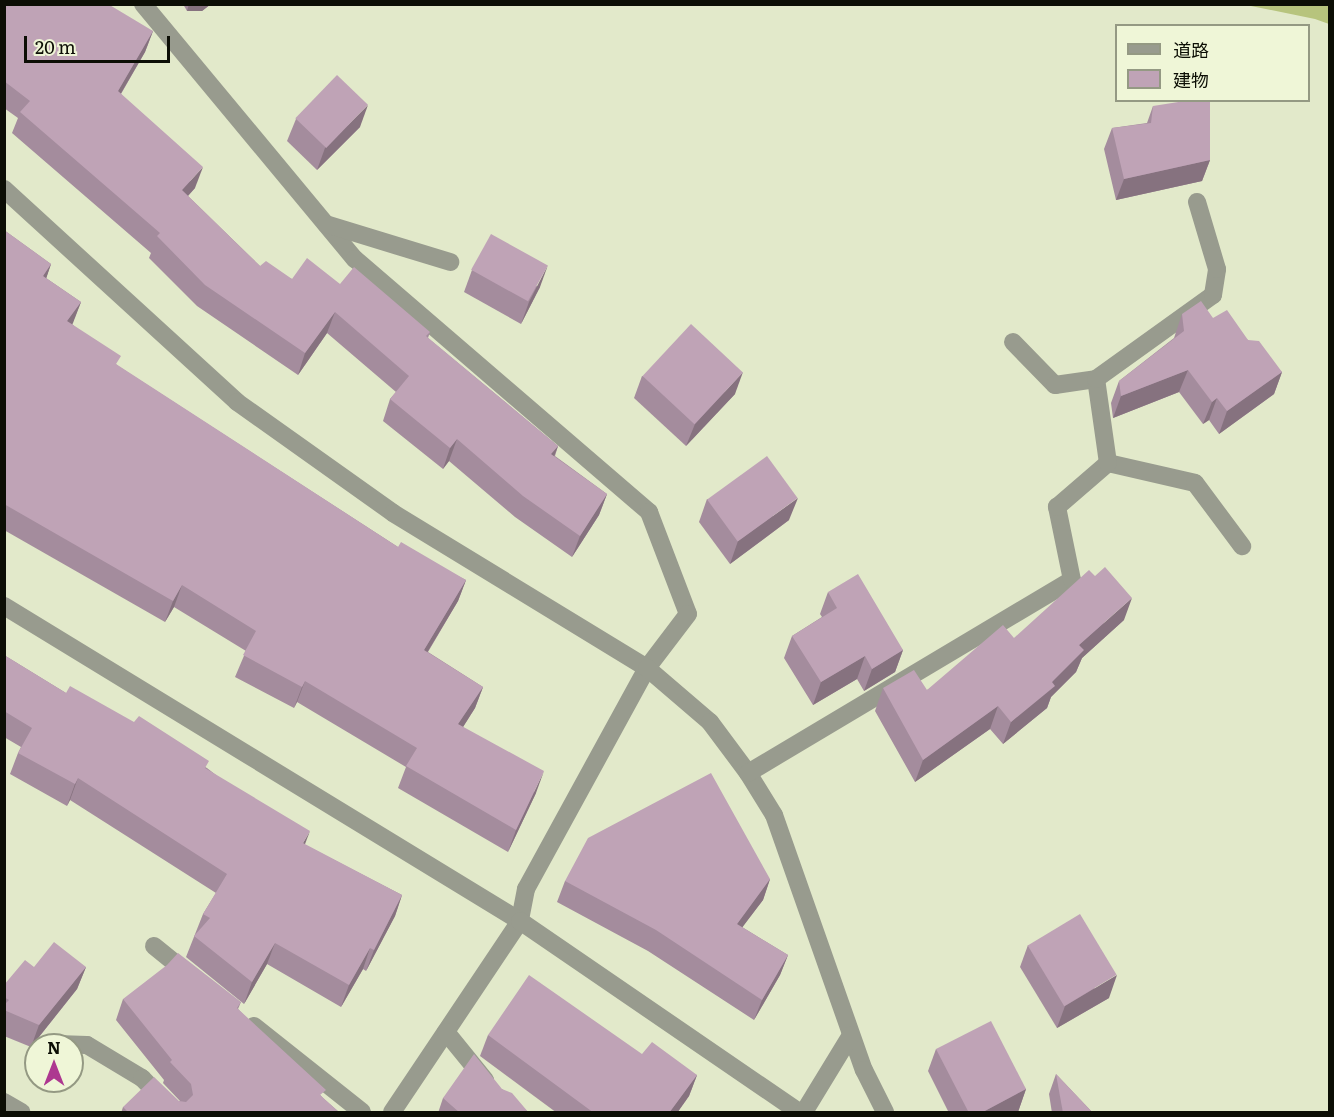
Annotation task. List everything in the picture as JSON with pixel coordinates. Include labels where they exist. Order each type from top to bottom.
[{"type":"street","points":[[143,4],[355,259],[649,512],[688,614],[647,668],[526,889],[520,921],[392,1113]]},
{"type":"street","points":[[4,189],[237,402],[393,513],[647,668],[710,722],[748,773],[774,814],[851,1035],[864,1070],[885,1113]]},
{"type":"street","points":[[1013,342],[1055,385],[1096,380],[1213,295],[1217,269],[1197,202]]},
{"type":"street","points":[[326,224],[450,262]]},
{"type":"street","points":[[1096,380],[1108,463]]},
{"type":"street","points":[[748,773],[1072,580],[1057,507],[1108,463]]},
{"type":"street","points":[[1108,463],[1195,483],[1242,546]]},
{"type":"street","points":[[4,606],[520,921],[799,1113]]},
{"type":"street","points":[[154,946],[209,990]]},
{"type":"street","points":[[236,1011],[362,1113]]},
{"type":"street","points":[[446,1032],[496,1094]]},
{"type":"street","points":[[804,1113],[851,1035]]},
{"type":"street","points":[[84,1045],[142,1078],[175,1113]]},
{"type":"street","points":[[4,1102],[21,1113]]},
{"type":"green space","points":[[1246,5],[1329,5],[1329,24],[1315,19]]},
{"type":"building","points":[[4,4],[108,4],[153,31],[118,91],[203,167],[182,190],[260,266],[266,261],[292,279],[307,258],[340,284],[354,267],[430,332],[426,336],[558,446],[551,454],[607,494],[580,536],[523,496],[457,439],[450,448],[390,399],[409,376],[335,312],[305,353],[205,285],[157,236],[160,233],[20,112],[30,101],[4,81]]},
{"type":"building","points":[[337,75],[368,105],[326,148],[295,118]]},
{"type":"building","points":[[1178,102],[1210,102],[1210,160],[1124,179],[1112,128],[1151,123],[1153,106]]},
{"type":"building","points":[[4,230],[51,264],[43,276],[81,302],[67,321],[121,356],[116,364],[398,547],[401,542],[466,580],[424,650],[483,687],[458,724],[544,771],[516,830],[406,766],[417,748],[305,681],[302,687],[243,655],[256,631],[182,585],[173,601],[4,504]]},
{"type":"building","points":[[491,234],[548,266],[528,301],[471,270]]},
{"type":"building","points":[[1201,301],[1213,318],[1227,310],[1248,340],[1259,341],[1282,372],[1227,411],[1217,398],[1212,402],[1188,370],[1121,396],[1119,381],[1184,331],[1182,314]]},
{"type":"building","points":[[691,324],[743,372],[695,424],[643,376]]},
{"type":"building","points":[[767,456],[798,498],[738,542],[707,499]]},
{"type":"building","points":[[1105,567],[1132,598],[1079,645],[1084,650],[1052,682],[1055,686],[1011,722],[998,706],[923,760],[883,688],[914,670],[927,690],[1003,625],[1014,638],[1089,570],[1095,576]]},
{"type":"building","points":[[858,574],[903,650],[872,669],[865,656],[821,682],[792,636],[837,608],[828,592]]},
{"type":"building","points":[[4,655],[66,693],[70,686],[134,722],[139,716],[209,761],[205,768],[310,831],[303,843],[402,895],[374,950],[370,948],[349,985],[275,943],[252,982],[194,936],[210,918],[203,914],[227,874],[78,778],[75,784],[18,753],[32,728],[4,711]]},
{"type":"building","points":[[711,773],[770,879],[737,924],[788,955],[762,1000],[656,930],[565,881],[588,838]]},
{"type":"building","points":[[1080,914],[1117,975],[1064,1006],[1028,945]]},
{"type":"building","points":[[54,942],[86,967],[39,1025],[4,1010],[4,1005],[9,1000],[4,997],[4,985],[25,960],[34,967]]},
{"type":"building","points":[[178,953],[241,1002],[237,1008],[326,1090],[320,1095],[340,1113],[129,1113],[123,1107],[154,1077],[179,1101],[186,1102],[193,1095],[191,1084],[170,1062],[172,1060],[123,999],[167,965]]},
{"type":"building","points":[[529,975],[642,1054],[652,1042],[697,1075],[669,1113],[594,1113],[488,1035]]},
{"type":"building","points":[[991,1021],[1026,1089],[981,1113],[969,1113],[936,1049]]},
{"type":"building","points":[[474,1054],[502,1089],[512,1093],[529,1113],[460,1113],[443,1098]]},
{"type":"building","points":[[1056,1074],[1093,1113],[1063,1113]]}]
